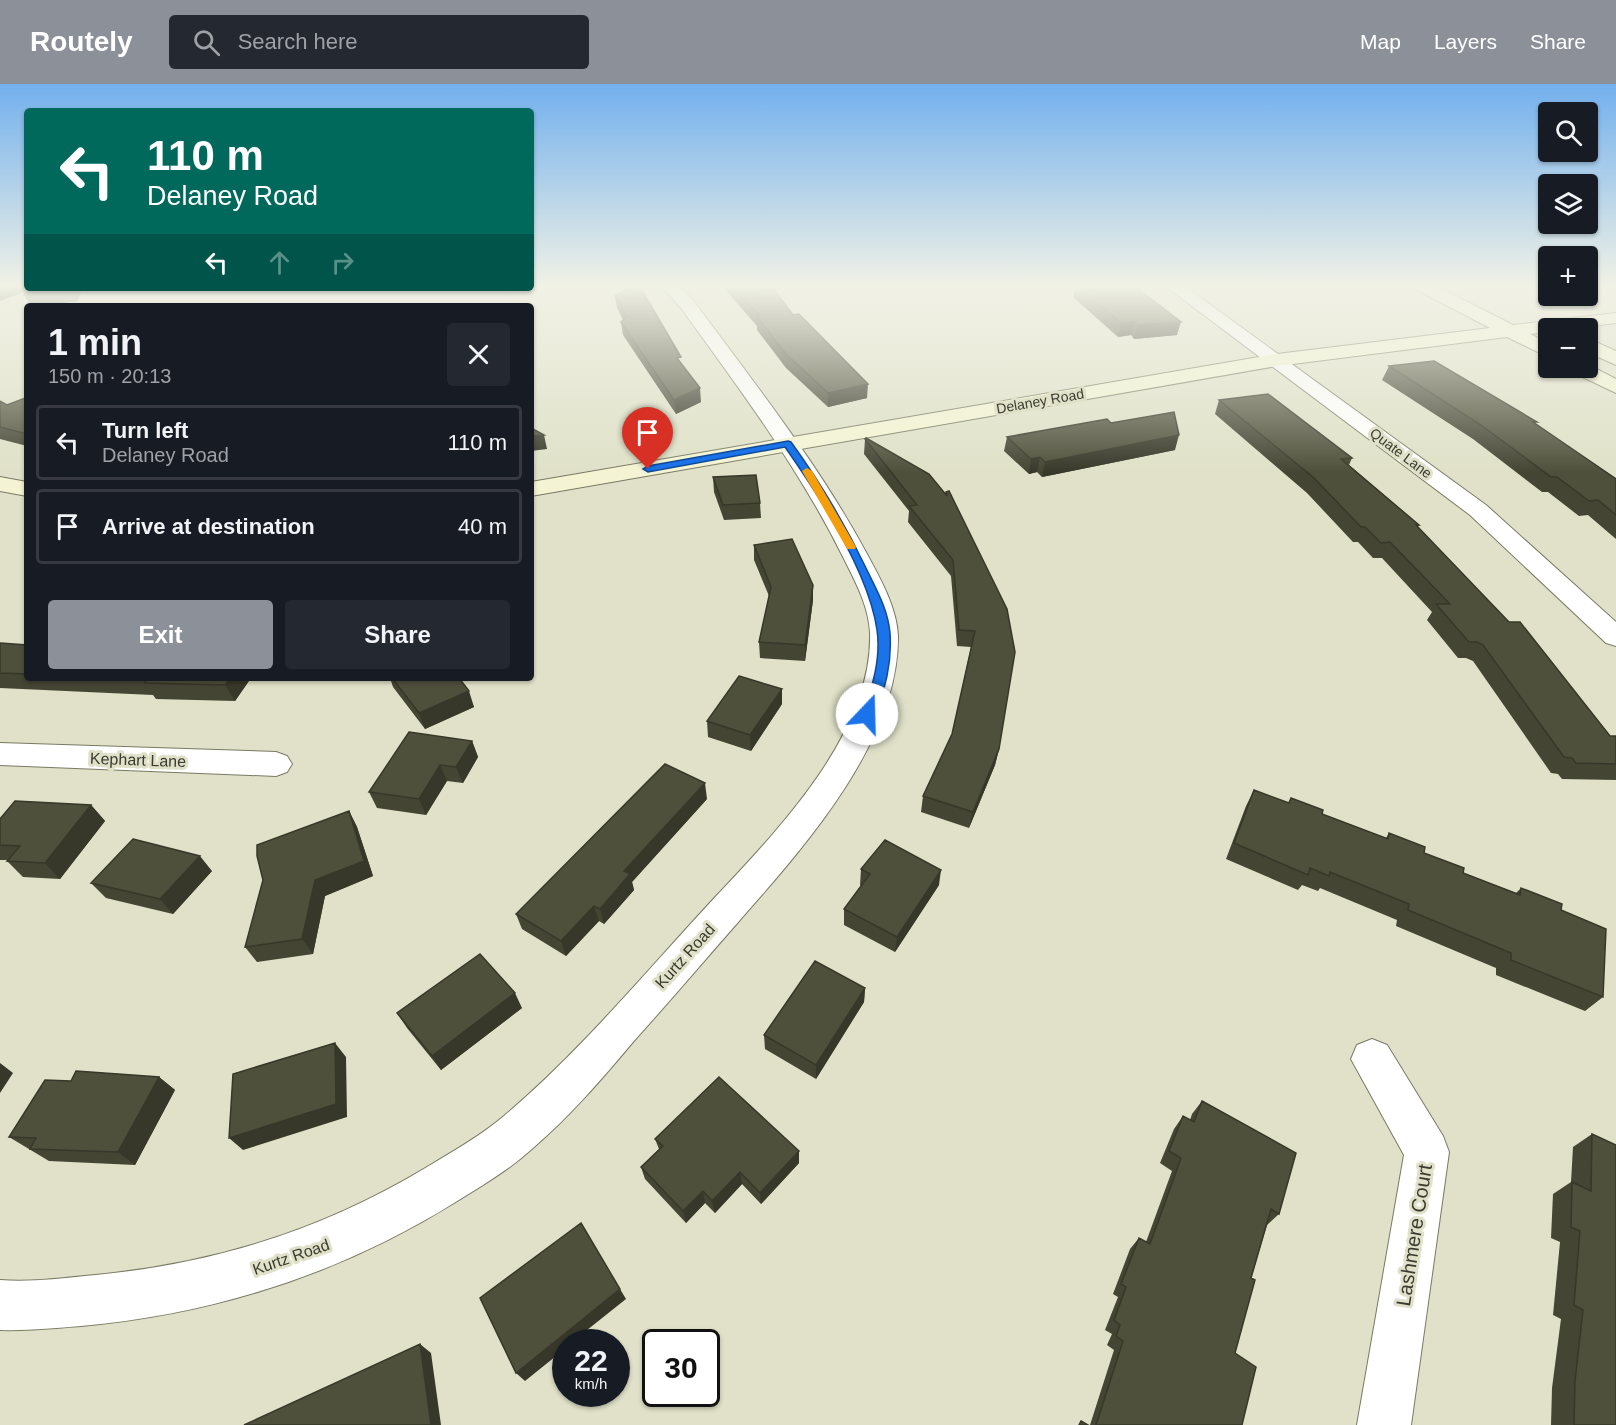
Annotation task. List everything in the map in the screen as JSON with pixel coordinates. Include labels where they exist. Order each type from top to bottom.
[{"type":"street","name":"Kurtz Road","points":[[0,1305],[130,1298],[233,1277],[330,1245],[424,1197],[503,1145],[564,1091],[775,855],[815,804],[852,745],[875,698],[883,653],[884,632],[877,602],[845,536],[813,479],[718,348]]},
{"type":"street","name":"Quate Lane","points":[[1260,348],[1478,510],[1616,637]]},
{"type":"street","name":"Delaney Road","points":[[534,488],[1277,360],[1380,348]]},
{"type":"street","points":[[1598,350],[1616,359]]},
{"type":"street","points":[[1598,378],[1616,387]]},
{"type":"street","points":[[0,484],[24,488]]},
{"type":"street","name":"Kephart Lane","points":[[0,753],[276,764]]},
{"type":"street","name":"Lashmere Court","points":[[1372,1059],[1427,1152],[1384,1425]]},
{"type":"building","points":[[638,348],[676,348],[681,357],[677,358],[700,388],[674,400]]},
{"type":"building","points":[[781,348],[832,348],[868,384],[828,393]]},
{"type":"building","points":[[1434,361],[1537,422],[1533,422],[1616,479],[1616,515],[1598,500],[1589,501],[1557,477],[1551,477],[1481,425],[1389,366]]},
{"type":"building","points":[[1268,394],[1352,458],[1341,459],[1419,525],[1416,525],[1509,622],[1520,622],[1610,736],[1616,736],[1616,764],[1576,763],[1572,758],[1564,757],[1483,645],[1469,642],[1436,604],[1450,604],[1390,542],[1381,543],[1365,527],[1361,527],[1314,478],[1219,400]]},
{"type":"building","points":[[24,398],[24,433],[0,427],[0,401],[7,405]]},
{"type":"building","points":[[1174,412],[1179,435],[1045,462],[1040,457],[1031,459],[1007,437],[1107,419],[1111,423]]},
{"type":"building","points":[[534,430],[544,435],[534,436]]},
{"type":"building","points":[[866,438],[929,474],[947,496],[946,492],[949,491],[1007,609],[1015,652],[999,749],[973,812],[923,796],[952,734],[975,631],[959,630],[953,560],[909,506],[917,505]]},
{"type":"building","points":[[756,475],[760,503],[723,505],[713,477]]},
{"type":"building","points":[[792,539],[813,585],[805,645],[759,642],[771,587],[754,545]]},
{"type":"building","points":[[0,643],[24,645],[24,674],[0,673]]},
{"type":"building","points":[[739,676],[782,689],[750,735],[707,721]]},
{"type":"building","points":[[146,681],[228,681],[225,685],[145,683]]},
{"type":"building","points":[[394,681],[461,681],[469,691],[419,713]]},
{"type":"building","points":[[409,732],[472,741],[456,767],[440,765],[419,799],[369,792]]},
{"type":"building","points":[[665,764],[705,783],[624,871],[630,874],[600,909],[594,906],[561,941],[516,914]]},
{"type":"building","points":[[1254,790],[1289,803],[1291,798],[1323,810],[1322,814],[1388,839],[1389,833],[1425,847],[1424,853],[1464,868],[1463,873],[1520,895],[1521,888],[1562,904],[1561,910],[1606,929],[1603,997],[1511,960],[1511,953],[1408,910],[1409,904],[1330,872],[1329,876],[1310,868],[1308,875],[1234,843]]},
{"type":"building","points":[[15,801],[91,805],[45,863],[7,861],[20,846],[0,845],[0,819]]},
{"type":"building","points":[[349,811],[364,861],[315,880],[302,939],[245,947],[263,880],[257,856],[257,845]]},
{"type":"building","points":[[133,839],[200,856],[160,899],[91,883]]},
{"type":"building","points":[[885,840],[941,870],[897,937],[844,909],[870,874],[861,869]]},
{"type":"building","points":[[480,954],[515,993],[432,1056],[397,1013]]},
{"type":"building","points":[[815,961],[865,988],[816,1065],[764,1035]]},
{"type":"building","points":[[335,1043],[336,1104],[229,1138],[233,1074]]},
{"type":"building","points":[[76,1071],[159,1077],[118,1152],[30,1149],[36,1138],[9,1137],[45,1080],[71,1081]]},
{"type":"building","points":[[719,1077],[799,1151],[760,1193],[740,1172],[712,1201],[703,1191],[683,1211],[641,1167],[663,1146],[655,1139]]},
{"type":"building","points":[[1202,1101],[1296,1153],[1279,1214],[1271,1209],[1251,1278],[1255,1280],[1235,1353],[1256,1367],[1242,1425],[1096,1425],[1123,1341],[1116,1336],[1120,1325],[1114,1320],[1126,1287],[1121,1284],[1139,1238],[1150,1244],[1181,1158],[1169,1151],[1183,1116],[1194,1122]]},
{"type":"building","points":[[1592,1134],[1616,1145],[1616,1425],[1574,1425],[1575,1381],[1583,1310],[1574,1305],[1580,1231],[1571,1227],[1572,1182],[1591,1191]]},
{"type":"building","points":[[581,1223],[620,1289],[570,1329],[552,1329],[552,1344],[516,1373],[480,1298]]},
{"type":"building","points":[[420,1344],[431,1425],[244,1425]]},
{"type":"slow traffic","points":[[807,471],[851,547]]},
{"type":"route","points":[[648,469],[788,444],[813,479],[845,536],[877,602],[884,632],[883,664],[875,698],[867,714]]}]
